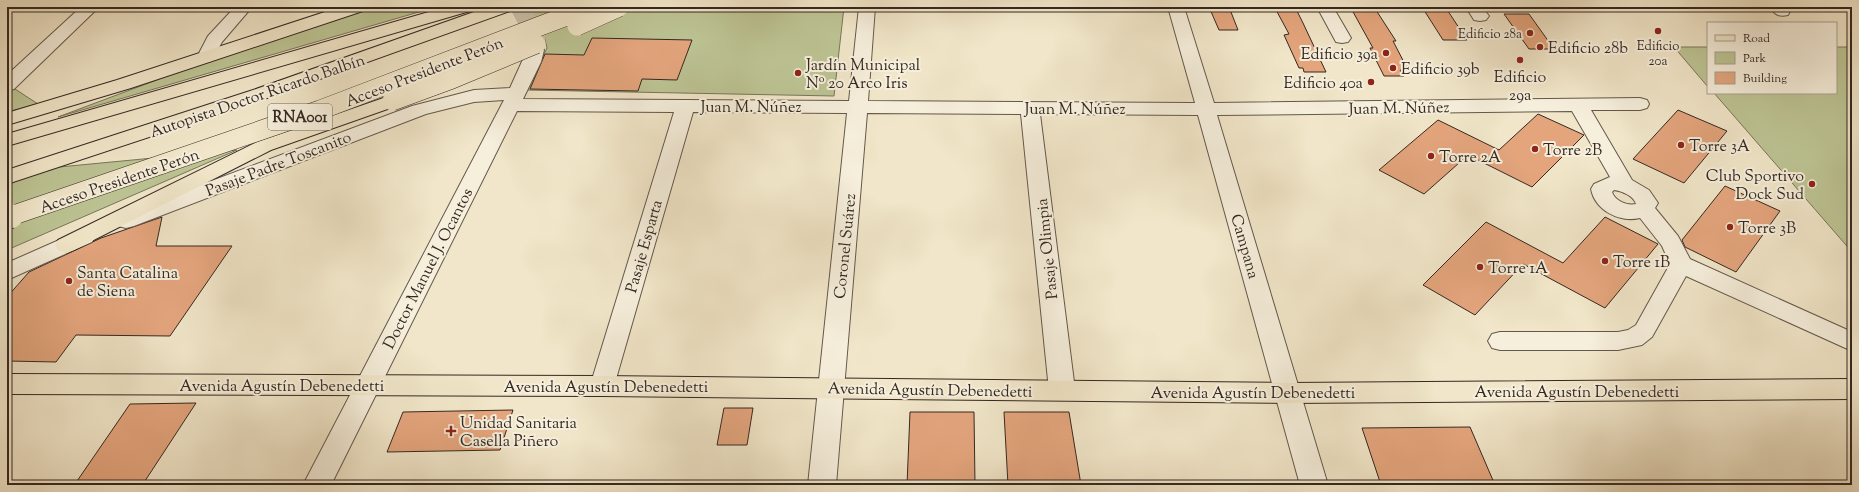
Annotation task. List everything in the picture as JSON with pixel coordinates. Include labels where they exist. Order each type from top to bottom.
[{"type":"main road","points":[[7,119],[206,57],[357,7]]},
{"type":"main road","points":[[7,140],[464,7]]},
{"type":"main road","name":"Autopista Doctor Ricardo Balbín","points":[[7,177],[260,94],[504,7]]},
{"type":"main road","name":"Autopista Doctor Ricardo Balbín","points":[[7,203],[160,153],[323,96],[559,7]]},
{"type":"main road","name":"Acceso Presidente Perón","points":[[7,217],[320,110],[590,7]]},
{"type":"main road","points":[[66,244],[264,146],[392,101],[507,56],[619,7]]},
{"type":"main road","name":"Avenida Agustín Debenedetti","points":[[7,384],[602,386],[1289,393],[1852,389]]},
{"type":"street","points":[[7,85],[91,7]]},
{"type":"street","points":[[206,57],[214,40],[244,7]]},
{"type":"street","name":"Coronel Suárez","points":[[822,485],[867,7]]},
{"type":"street","name":"Campana","points":[[1176,7],[1289,393],[1314,485]]},
{"type":"street","points":[[1325,7],[1342,38]]},
{"type":"street","name":"Doctor Manuel J. Ocantos","points":[[317,485],[514,99],[532,62],[535,50]]},
{"type":"street","name":"Pasaje Padre Toscanito","points":[[10,273],[66,244],[419,110],[474,96],[514,99]]},
{"type":"street","name":"Juan M. Núñez","points":[[514,99],[685,106],[1207,109],[1640,104]]},
{"type":"street","points":[[1500,341],[1618,340],[1634,338],[1644,331],[1681,264],[1677,251],[1655,220],[1644,209],[1647,203],[1642,194],[1624,185],[1612,161],[1578,105]]},
{"type":"street","name":"Pasaje Esparta","points":[[602,386],[685,106]]},
{"type":"street","name":"Pasaje Olimpia","points":[[1030,107],[1062,390]]},
{"type":"street","points":[[1681,264],[1852,342]]},
{"type":"green space","points":[[369,7],[436,7],[58,117],[194,66]]},
{"type":"green space","points":[[529,7],[844,7],[834,96],[526,90],[547,48],[543,30]]},
{"type":"green space","points":[[1674,47],[1707,47],[1707,86]]},
{"type":"green space","points":[[1837,47],[1852,47],[1852,252],[1715,94],[1837,94]]},
{"type":"green space","points":[[15,89],[38,104],[7,112],[7,91]]},
{"type":"green space","points":[[237,150],[7,250],[7,172]]},
{"type":"building","points":[[1209,7],[1229,7],[1238,30],[1219,30]]},
{"type":"building","points":[[1295,7],[1326,72],[1304,72],[1303,68],[1299,68],[1284,35],[1289,34],[1275,8]]},
{"type":"building","points":[[1356,7],[1374,7],[1396,41],[1393,41],[1408,70],[1400,70],[1404,76],[1384,76],[1370,48],[1373,48],[1352,10],[1357,10]]},
{"type":"building","points":[[1422,7],[1446,8],[1467,40],[1443,40]]},
{"type":"building","points":[[1504,14],[1529,14],[1554,49],[1529,49]]},
{"type":"building","points":[[592,38],[692,40],[677,80],[642,79],[638,91],[530,89],[545,54],[584,55]]},
{"type":"building","name":"Torre 3A","points":[[1678,110],[1727,131],[1684,183],[1633,159]]},
{"type":"building","points":[[1538,114],[1584,135],[1532,187],[1468,155],[1424,194],[1379,170],[1438,120],[1499,150]]},
{"type":"building","name":"Torre 3B","points":[[1725,186],[1780,211],[1736,272],[1685,247],[1682,240]]},
{"type":"building","points":[[162,217],[156,246],[232,246],[170,336],[76,335],[56,362],[7,361],[7,297],[29,272],[101,238]]},
{"type":"building","points":[[1605,217],[1658,244],[1605,308],[1523,264],[1475,315],[1423,285],[1486,222],[1563,263]]},
{"type":"building","points":[[196,403],[143,484],[75,484],[130,404]]},
{"type":"building","points":[[724,408],[753,408],[747,445],[717,445]]},
{"type":"building","name":"Unidad Sanitaria Casella Piñero","points":[[513,410],[500,450],[387,452],[403,412]]},
{"type":"building","points":[[910,412],[974,412],[975,485],[907,485]]},
{"type":"building","points":[[1004,412],[1069,412],[1081,485],[1008,485]]},
{"type":"building","points":[[1470,427],[1495,485],[1381,485],[1362,428]]},
{"type":"tunnel","points":[[520,7],[536,38],[535,48]]},
{"type":"place","name":"Edificio 20a","points":[[1658,31]]},
{"type":"place","name":"Edificio 28a","points":[[1530,33]]},
{"type":"place","name":"Edificio 28b","points":[[1540,47]]},
{"type":"place","name":"Edificio 39a","points":[[1386,53]]},
{"type":"place","name":"Edificio 29a","points":[[1520,60]]},
{"type":"place","name":"Edificio 39b","points":[[1393,68]]},
{"type":"place","name":"Jardín Municipal Nº 20 Arco Iris","points":[[798,73]]},
{"type":"place","name":"Edificio 40a","points":[[1371,82]]},
{"type":"place","name":"Torre 3A","points":[[1681,145]]},
{"type":"place","name":"Torre 2B","points":[[1535,149]]},
{"type":"place","name":"Torre 2A","points":[[1431,156]]},
{"type":"place","name":"Club Sportivo Dock Sud","points":[[1812,184]]},
{"type":"place","name":"Torre 3B","points":[[1730,227]]},
{"type":"place","name":"Torre 1B","points":[[1605,261]]},
{"type":"place","name":"Torre 1A","points":[[1480,267]]},
{"type":"place","name":"Santa Catalina de Siena","points":[[69,281]]},
{"type":"place","name":"Unidad Sanitaria Casella Piñero","points":[[451,431]]}]
